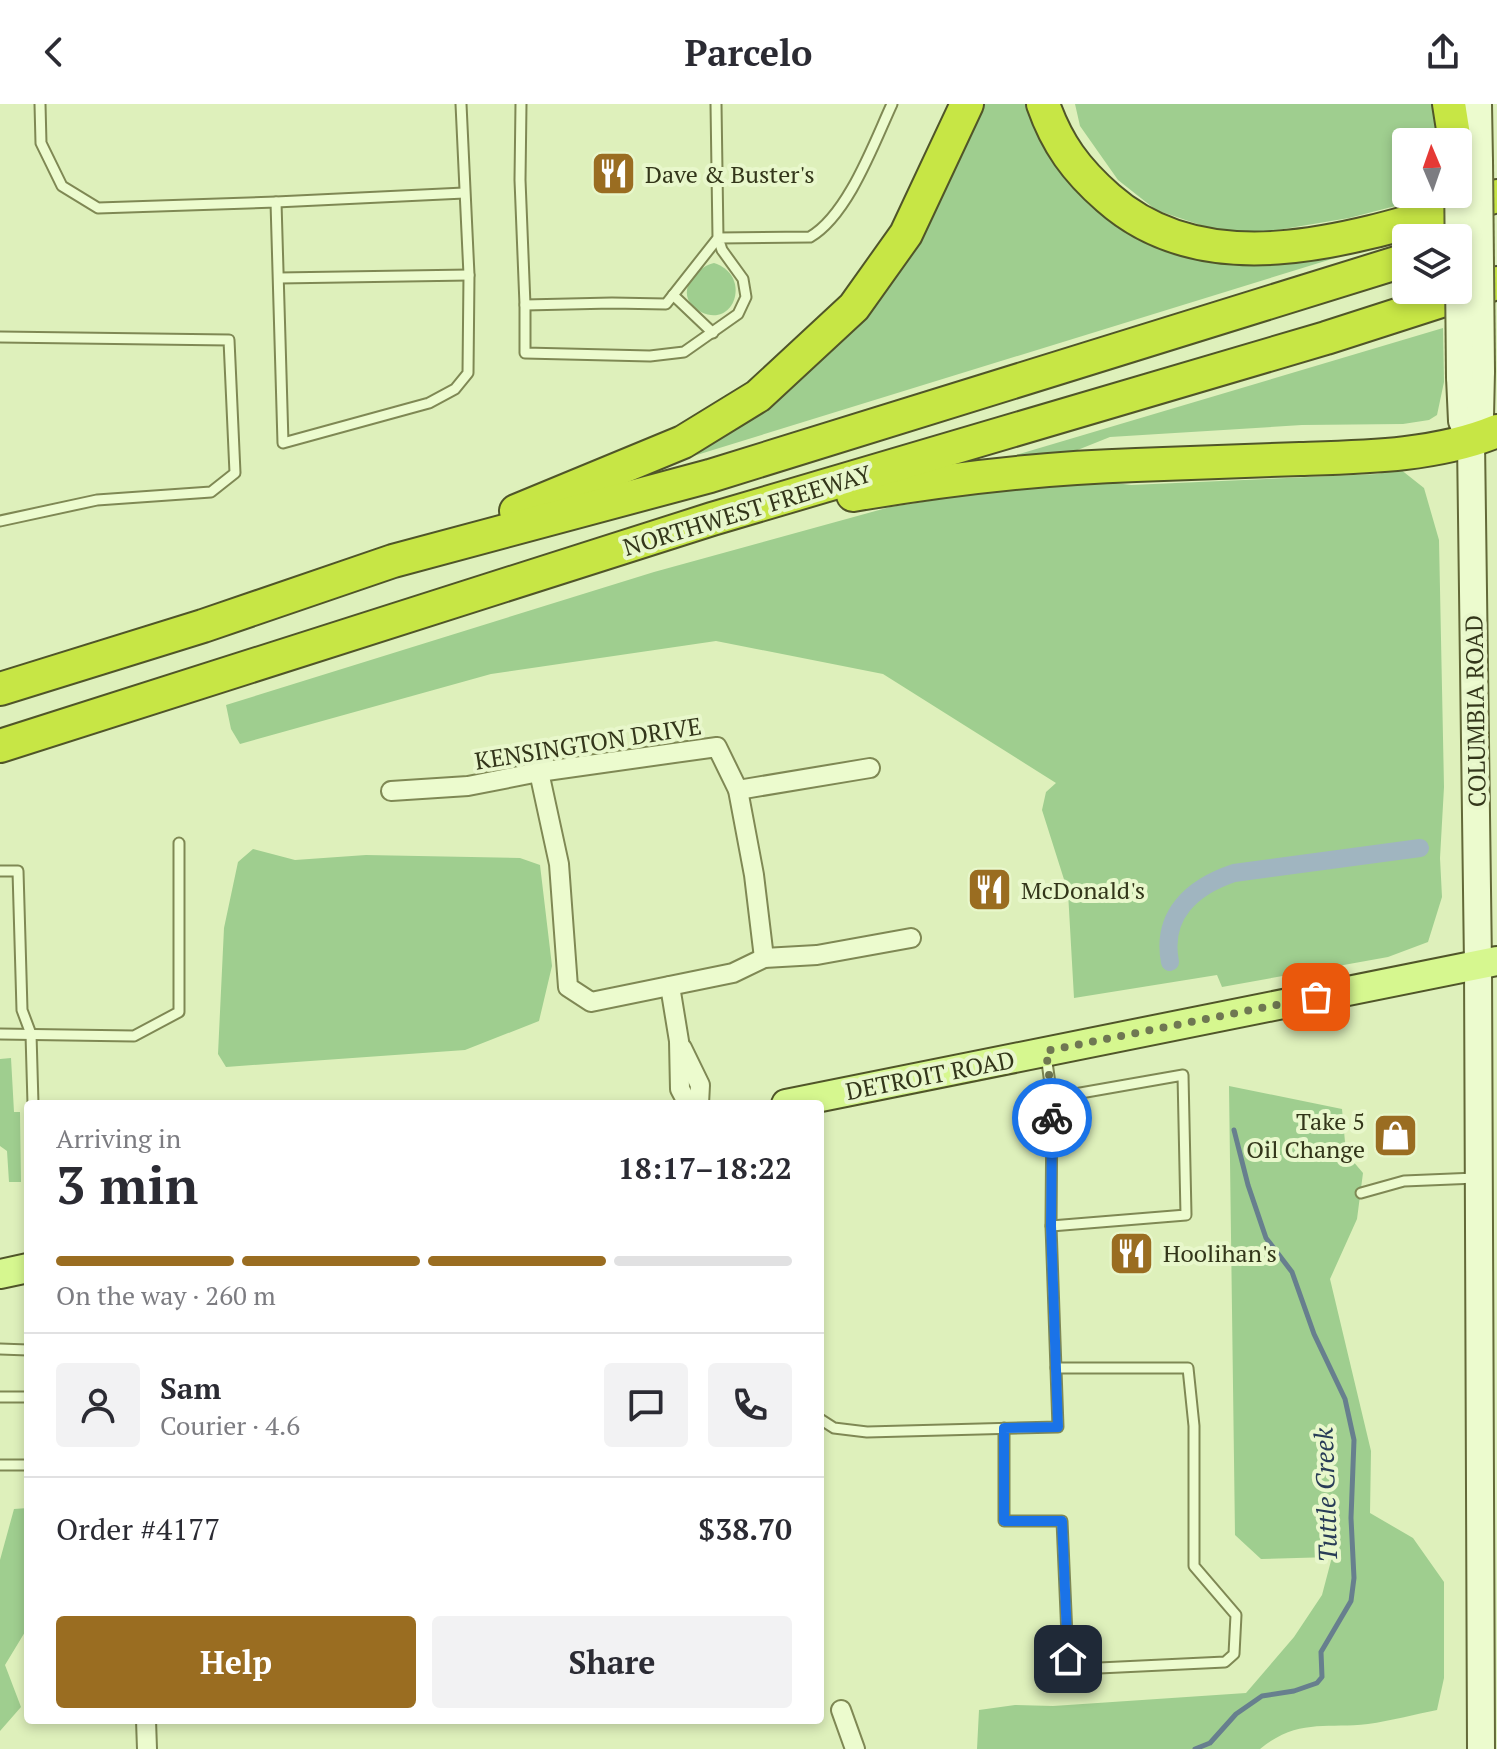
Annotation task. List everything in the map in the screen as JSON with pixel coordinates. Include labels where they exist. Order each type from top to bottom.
[{"type":"highway","points":[[393,561],[683,442],[758,396],[854,307],[872,283],[906,234],[967,104]]},
{"type":"highway","points":[[1043,104],[1061,144],[1081,174],[1118,207],[1147,227],[1186,242],[1233,249],[1330,241],[1497,196]]},
{"type":"highway","points":[[1449,104],[1455,128]]},
{"type":"highway","points":[[1472,240],[1497,232]]},
{"type":"highway","name":"NORTHWEST FREEWAY","points":[[0,689],[203,626],[393,561],[710,476],[1392,264]]},
{"type":"highway","name":"NORTHWEST FREEWAY","points":[[0,746],[712,519],[1326,338],[1497,283]]},
{"type":"highway","points":[[712,519],[881,490],[1023,471],[1341,458],[1408,452],[1484,437]]},
{"type":"main road","name":"COLUMBIA ROAD","points":[[1461,104],[1461,128]]},
{"type":"main road","name":"COLUMBIA ROAD","points":[[1471,128],[1478,104]]},
{"type":"main road","name":"COLUMBIA ROAD","points":[[1464,208],[1470,374],[1484,437],[1488,962],[1479,1177],[1484,1425],[1484,1741]]},
{"type":"main road","name":"DETROIT ROAD","points":[[806,1100],[1488,962]]},
{"type":"main road","points":[[0,1274],[24,1269]]},
{"type":"street","name":"KENSINGTON DRIVE","points":[[391,791],[468,786],[539,772],[717,747],[738,790],[754,875],[764,958]]},
{"type":"street","points":[[738,790],[870,768]]},
{"type":"street","points":[[539,772],[559,864],[568,987],[591,1002],[733,973],[764,958],[817,955],[911,938]]},
{"type":"street","points":[[670,986],[679,1041],[680,1089],[686,1100]]},
{"type":"street","points":[[679,1041],[700,1085],[699,1100]]},
{"type":"street","points":[[841,1710],[855,1749]]},
{"type":"street","points":[[146,1724],[147,1749]]},
{"type":"lane","points":[[40,104],[41,143],[62,186],[98,208],[464,193]]},
{"type":"lane","points":[[276,202],[283,443],[429,403],[455,389],[468,373],[469,275],[461,104]]},
{"type":"lane","points":[[521,104],[525,353],[650,356],[684,352],[738,314],[746,297],[743,279],[722,250],[718,238],[716,104]]},
{"type":"lane","points":[[718,238],[810,237],[819,232],[853,184],[892,104]]},
{"type":"lane","points":[[525,305],[666,304],[718,238]]},
{"type":"lane","points":[[279,278],[469,275]]},
{"type":"lane","points":[[673,295],[713,333]]},
{"type":"lane","points":[[0,337],[229,340],[235,473],[211,492],[97,500],[0,521]]},
{"type":"lane","points":[[0,1034],[134,1036],[179,1012],[179,843]]},
{"type":"lane","points":[[0,871],[18,871],[22,1010],[31,1034],[33,1100]]},
{"type":"lane","points":[[824,1422],[834,1428],[867,1432],[1058,1427],[1051,1226],[1052,1098],[1046,1051]]},
{"type":"lane","points":[[1051,1226],[1186,1215],[1183,1075],[1052,1098]]},
{"type":"lane","points":[[1361,1193],[1404,1181],[1479,1177]]},
{"type":"lane","points":[[0,1349],[24,1350]]},
{"type":"lane","points":[[1004,1428],[1004,1521],[1062,1521],[1068,1659],[1078,1669],[1225,1662],[1234,1654],[1236,1615],[1194,1566],[1194,1426],[1188,1368],[1056,1368]]},
{"type":"lane","points":[[0,1397],[24,1397]]},
{"type":"lane","points":[[0,1465],[24,1465]]},
{"type":"green space","points":[[977,104],[1036,104],[1110,215],[1332,251],[1335,258],[661,466],[790,380]]},
{"type":"green space","points":[[1075,104],[1439,104],[1440,128],[1392,128],[1392,207],[1349,218],[1265,232],[1212,229],[1156,210],[1118,180],[1080,126]]},
{"type":"green space","points":[[714,263],[726,269],[736,288],[730,307],[723,313],[713,315],[696,308],[689,301],[687,293],[694,276]]},
{"type":"green space","points":[[1443,328],[1444,382],[1437,415],[1429,420],[1403,424],[1302,425],[1110,437],[1070,453],[996,461]]},
{"type":"green space","points":[[1400,469],[1424,488],[1439,540],[1444,787],[1440,858],[1442,897],[1428,942],[1388,957],[1222,987],[1217,975],[1074,998],[1068,892],[1042,810],[1046,792],[1056,783],[883,674],[716,641],[491,674],[240,744],[231,729],[226,705],[654,572],[890,507],[1076,478],[1131,485],[1377,474]]},
{"type":"green space","points":[[253,849],[295,860],[366,855],[520,858],[540,865],[552,966],[539,1021],[465,1050],[226,1067],[218,1054],[224,928],[238,862]]},
{"type":"green space","points":[[11,1058],[14,1112],[20,1112],[21,1182],[9,1182],[7,1151],[0,1146],[0,1059]]},
{"type":"green space","points":[[1229,1086],[1342,1109],[1346,1153],[1363,1173],[1357,1219],[1330,1279],[1371,1451],[1370,1513],[1413,1538],[1444,1582],[1444,1678],[1437,1710],[1368,1724],[1300,1729],[1274,1739],[1260,1749],[977,1749],[979,1710],[1015,1705],[1053,1706],[1246,1693],[1294,1637],[1322,1595],[1332,1557],[1261,1559],[1235,1535]]},
{"type":"green space","points":[[24,1508],[24,1634],[5,1665],[21,1707],[0,1731],[0,1560],[14,1509]]},
{"type":"waterway","name":"Tuttle Creek","points":[[1170,962],[1168,945],[1175,917],[1193,895],[1219,879],[1234,873],[1420,848]]},
{"type":"waterway","name":"Tuttle Creek","points":[[1195,1749],[1210,1743],[1236,1714],[1262,1696],[1294,1691],[1317,1683],[1322,1677],[1321,1652],[1351,1601],[1354,1578],[1351,1518],[1354,1440],[1345,1399],[1314,1334],[1292,1272],[1266,1238],[1234,1130]]},
{"type":"way so far","points":[[1052,1118],[1046,1051],[1316,997]]},
{"type":"place","name":"Dave & Buster's","points":[[614,174]]},
{"type":"place","name":"McDonald's","points":[[990,890]]},
{"type":"place","name":"Take 5 Oil Change","points":[[1396,1135]]},
{"type":"place","name":"Hoolihan's","points":[[1132,1253]]},
{"type":"route","points":[[1052,1118],[1051,1226],[1058,1427],[1004,1428],[1004,1521],[1062,1521],[1068,1659]]}]
